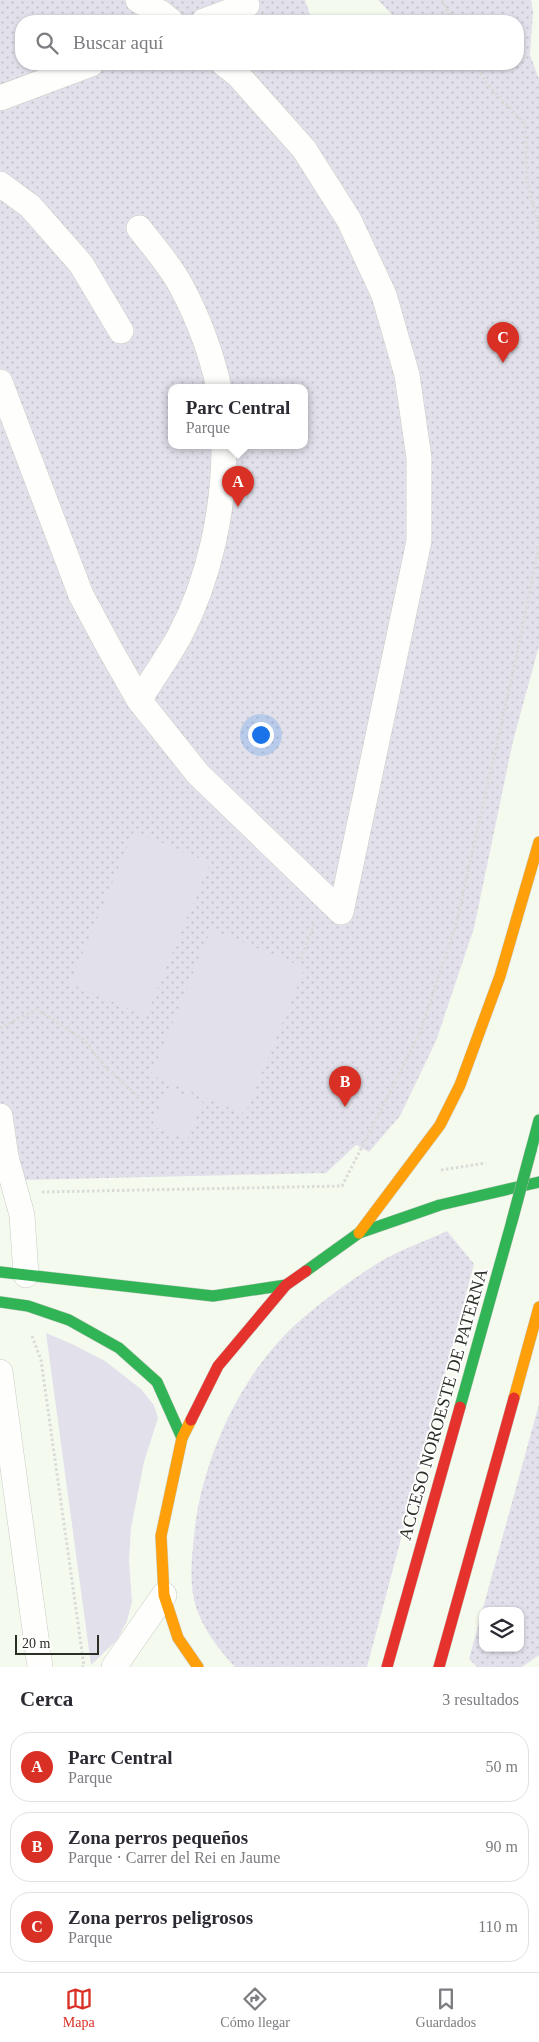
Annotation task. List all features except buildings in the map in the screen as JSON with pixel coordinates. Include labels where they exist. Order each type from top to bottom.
[{"type":"street","points":[[138,0],[162,15]]},
{"type":"street","points":[[221,15],[247,6]]},
{"type":"street","points":[[0,98],[75,70]]},
{"type":"street","points":[[232,70],[304,149],[349,220],[384,296],[407,376],[419,458],[419,541],[341,912]]},
{"type":"street","points":[[0,184],[30,206],[81,264],[121,331]]},
{"type":"street","points":[[139,228],[180,283],[212,357],[218,384]]},
{"type":"street","points":[[0,382],[81,595],[110,651],[139,700],[198,774],[341,912]]},
{"type":"street","points":[[139,700],[180,634],[211,553],[221,499],[224,449]]},
{"type":"street","points":[[359,1233],[440,1125],[460,1085],[500,976],[539,842]]},
{"type":"street","points":[[0,1116],[6,1157],[22,1215],[26,1275]]},
{"type":"street","name":"ACCESO NOROESTE DE PATERNA","points":[[388,1667],[539,1120]]},
{"type":"street","points":[[198,1667],[178,1638],[164,1595],[161,1536],[182,1438],[218,1366],[286,1285],[359,1233],[440,1205],[539,1182]]},
{"type":"street","points":[[0,1272],[213,1296],[286,1285]]},
{"type":"street","points":[[0,1302],[28,1306],[69,1320],[119,1348],[157,1382],[182,1438]]},
{"type":"street","points":[[439,1667],[539,1306]]},
{"type":"street","points":[[0,1372],[40,1667]]},
{"type":"street","points":[[114,1667],[164,1595]]},
{"type":"path","points":[[442,0],[450,15]]},
{"type":"path","points":[[479,70],[487,84],[526,124],[528,181],[539,228]]},
{"type":"path","points":[[16,1192],[342,1186],[420,1033],[456,925],[515,664],[539,545]]},
{"type":"path","points":[[301,959],[315,921],[341,912]]},
{"type":"path","points":[[0,1028],[37,1009],[85,1041],[105,1067],[140,1098]]},
{"type":"path","points":[[31,1335],[41,1360],[84,1666],[82,1667]]},
{"type":"shaded area","points":[[0,0],[305,0],[310,15],[15,15],[15,70],[524,70],[524,15],[392,15],[378,0],[531,0],[533,12],[530,55],[539,79],[539,646],[513,741],[474,928],[436,1041],[400,1116],[369,1152],[356,1145],[326,1173],[23,1180],[13,1119],[0,1124]]},
{"type":"shaded area","points":[[134,831],[210,863],[146,1016],[70,984]]},
{"type":"shaded area","points":[[211,929],[305,968],[245,1114],[151,1075]]},
{"type":"shaded area","points":[[167,1088],[203,1102],[187,1140],[152,1126]]},
{"type":"shaded area","points":[[447,1231],[474,1264],[367,1667],[235,1667],[217,1646],[199,1615],[194,1600],[192,1577],[192,1554],[196,1517],[212,1456],[224,1426],[239,1397],[256,1371],[275,1346],[296,1324],[356,1277],[386,1258]]},
{"type":"shaded area","points":[[46,1333],[105,1361],[141,1389],[154,1405],[158,1418],[144,1462],[131,1528],[129,1560],[132,1602],[127,1621],[117,1640],[91,1665]]},
{"type":"shaded area","points":[[539,1404],[539,1655],[522,1667],[477,1667],[469,1659],[479,1623],[479,1652],[524,1652],[524,1607],[483,1607]]},
{"type":"traffic: fast","points":[[531,1150],[539,1120]]},
{"type":"traffic: fast","points":[[512,1221],[531,1150]]},
{"type":"traffic: fast","points":[[306,1271],[359,1233],[440,1205],[539,1182]]},
{"type":"traffic: fast","points":[[460,1407],[512,1221]]},
{"type":"traffic: fast","points":[[0,1272],[213,1296],[286,1285]]},
{"type":"traffic: fast","points":[[0,1302],[28,1306],[69,1320],[119,1348],[157,1382],[182,1438]]},
{"type":"traffic: slow","points":[[359,1233],[440,1125],[460,1085],[500,976],[539,842]]},
{"type":"traffic: slow","points":[[514,1398],[539,1307]]},
{"type":"traffic: slow","points":[[191,1420],[182,1438],[161,1536],[164,1595],[178,1638],[198,1667]]},
{"type":"traffic: jam","points":[[191,1420],[218,1366],[286,1285],[306,1271]]},
{"type":"traffic: jam","points":[[439,1667],[514,1398]]},
{"type":"traffic: jam","points":[[387,1667],[460,1407]]},
{"type":"place","name":"Zona perros peligrosos","points":[[503,363]]},
{"type":"place","name":"Parc Central","points":[[238,507]]},
{"type":"place","name":"Zona perros pequeños","points":[[345,1107]]}]
